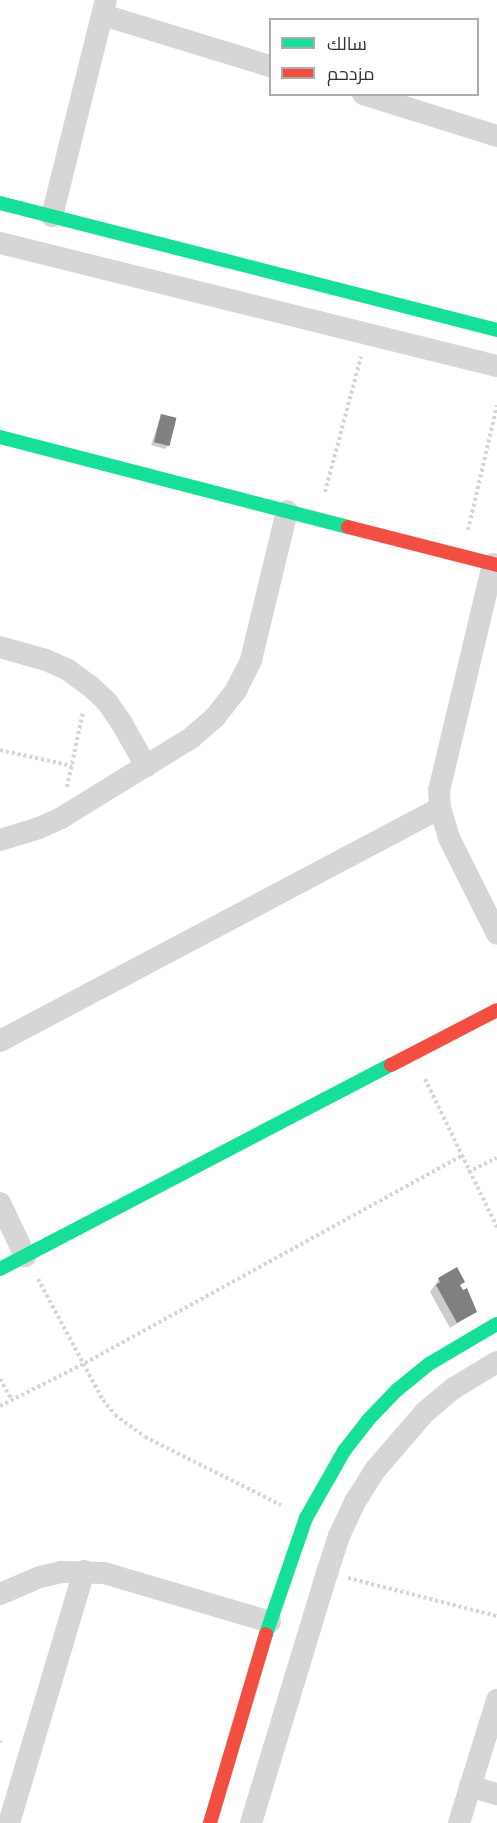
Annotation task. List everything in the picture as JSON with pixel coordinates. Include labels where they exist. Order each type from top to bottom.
[{"type":"street","points":[[52,216],[105,8],[269,66]]},
{"type":"street","points":[[369,96],[497,136]]},
{"type":"street","points":[[0,203],[497,330]]},
{"type":"street","points":[[0,243],[497,366]]},
{"type":"street","points":[[0,437],[495,564],[442,773],[440,808],[449,838],[497,934]]},
{"type":"street","points":[[0,840],[39,828],[61,818],[191,738],[216,716],[236,690],[251,660],[261,628],[288,511]]},
{"type":"street","points":[[0,647],[46,660],[89,685],[107,702],[146,766]]},
{"type":"street","points":[[0,1041],[440,808]]},
{"type":"street","points":[[0,1269],[497,1010]]},
{"type":"street","points":[[0,1203],[25,1256]]},
{"type":"street","points":[[497,1324],[429,1364],[397,1390],[369,1419],[344,1451],[306,1518],[270,1622],[212,1815],[252,1820],[339,1536],[355,1502],[375,1470],[425,1412],[454,1388],[497,1362]]},
{"type":"street","points":[[0,1594],[40,1577],[84,1571],[124,1577],[270,1622]]},
{"type":"street","points":[[9,1823],[84,1571]]},
{"type":"street","points":[[459,1823],[497,1700]]},
{"type":"street","points":[[470,1786],[497,1794]]},
{"type":"path","points":[[318,519],[368,333]]},
{"type":"path","points":[[462,556],[497,405]]},
{"type":"path","points":[[61,818],[89,685]]},
{"type":"path","points":[[0,750],[72,766]]},
{"type":"path","points":[[413,1054],[468,1172],[497,1227]]},
{"type":"path","points":[[0,1406],[85,1363],[461,1156]]},
{"type":"path","points":[[468,1172],[497,1158]]},
{"type":"path","points":[[25,1256],[103,1400],[129,1427],[306,1518]]},
{"type":"path","points":[[0,1379],[12,1400]]},
{"type":"path","points":[[327,1573],[497,1616]]},
{"type":"building","points":[[161,414],[177,418],[170,446],[154,442]]},
{"type":"building","points":[[457,1267],[465,1282],[460,1285],[463,1290],[467,1288],[477,1312],[457,1323],[436,1285],[440,1282],[438,1278]]},
{"type":"traffic: fast","points":[[0,203],[497,330]]},
{"type":"traffic: fast","points":[[0,437],[348,527]]},
{"type":"traffic: fast","points":[[0,1269],[391,1065]]},
{"type":"traffic: fast","points":[[266,1634],[306,1518],[344,1451],[369,1419],[397,1390],[429,1364],[497,1324]]},
{"type":"traffic: jam","points":[[348,527],[497,565]]},
{"type":"traffic: jam","points":[[391,1065],[497,1010]]},
{"type":"traffic: jam","points":[[210,1823],[266,1634]]}]
